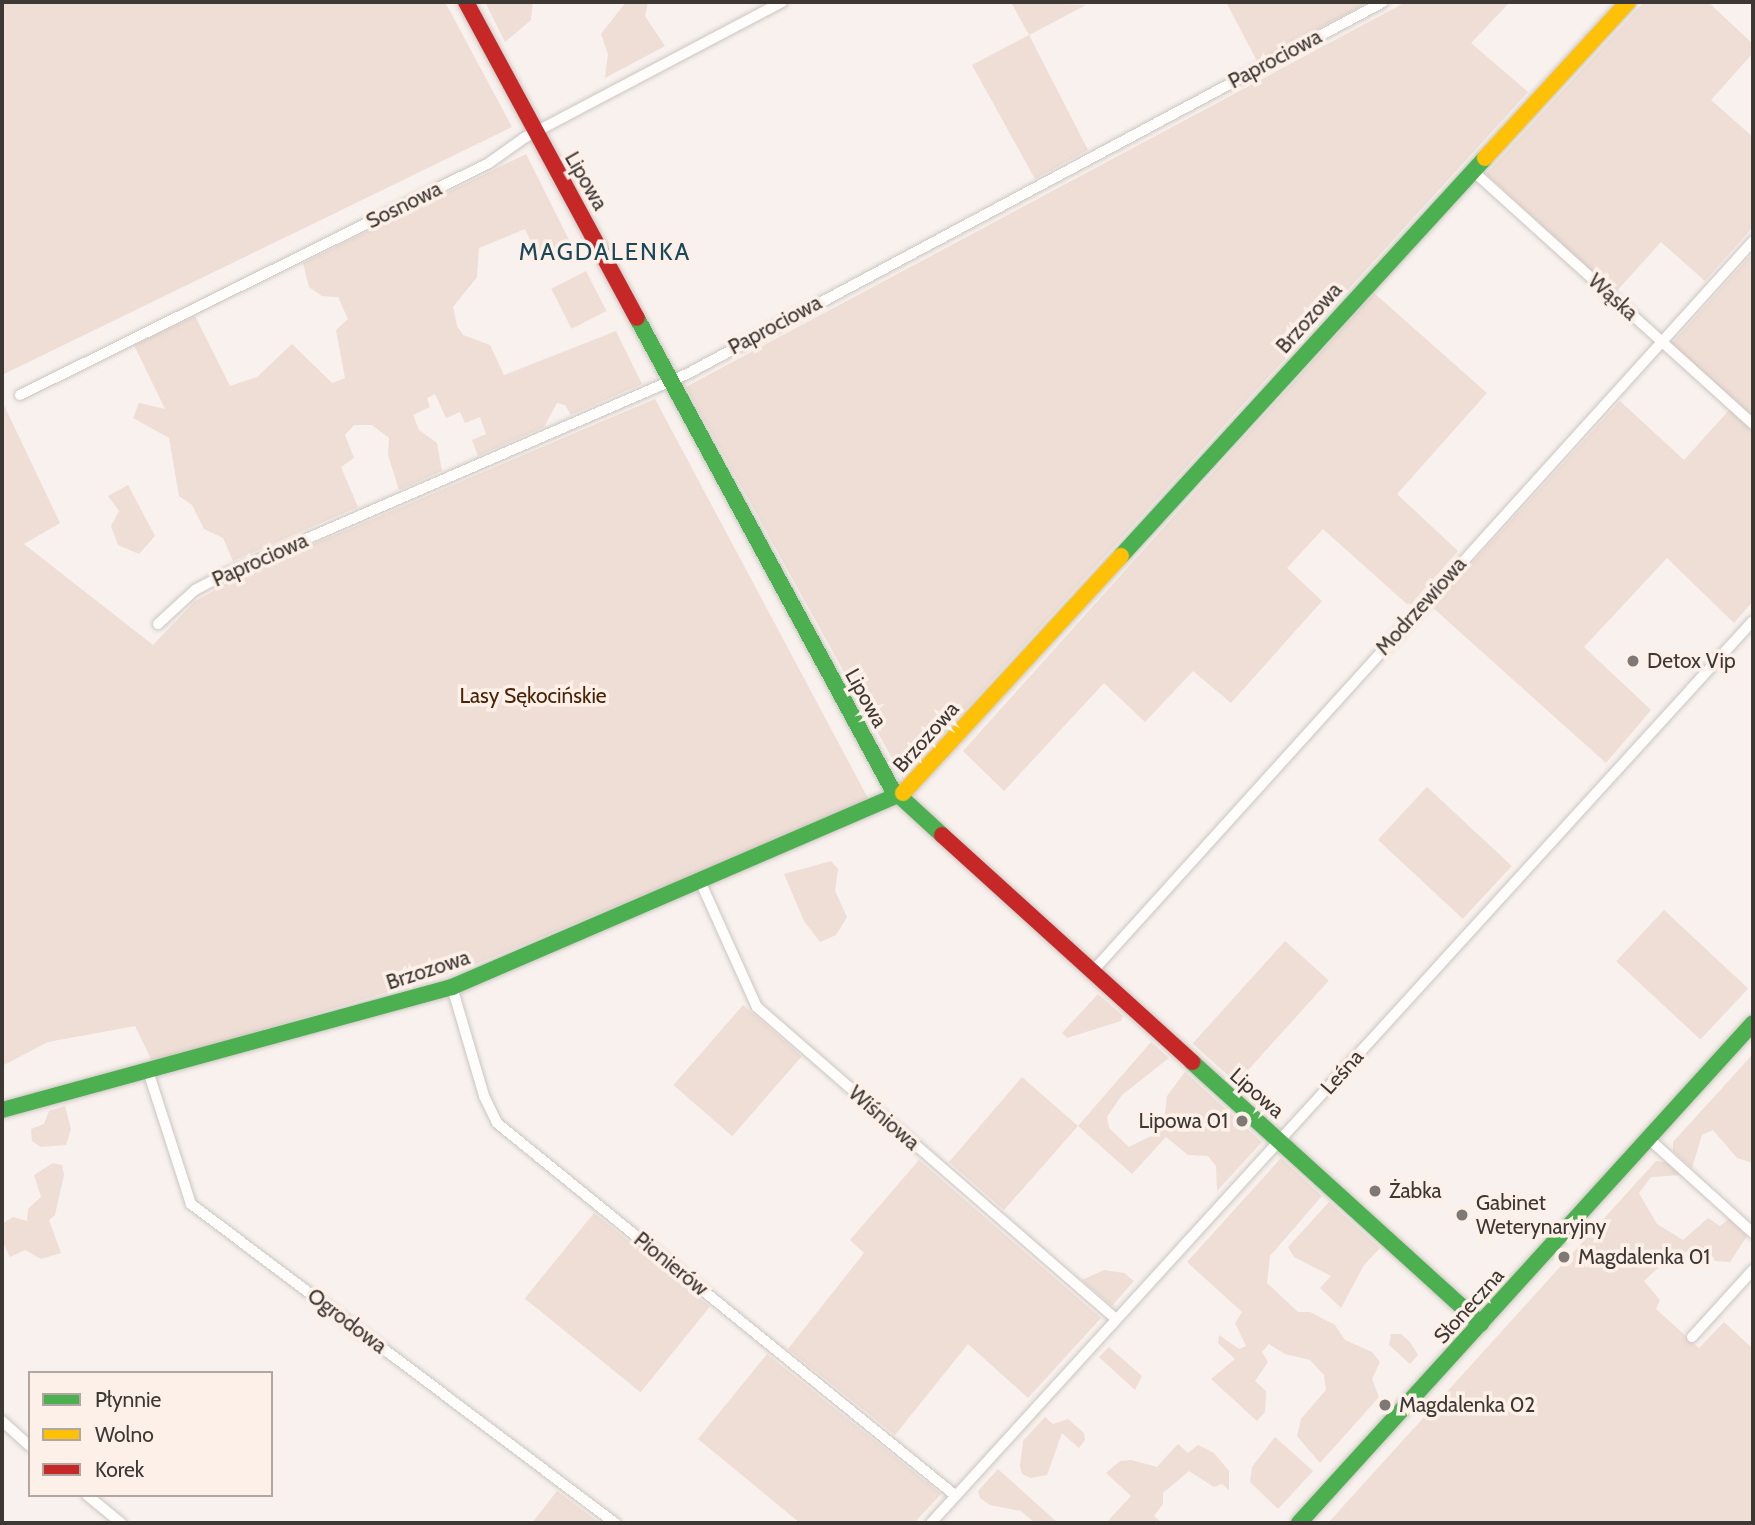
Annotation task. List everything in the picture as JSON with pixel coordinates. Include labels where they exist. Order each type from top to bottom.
[{"type":"street","name":"Lipowa","points":[[466,2],[670,382],[900,797],[1481,1324]]},
{"type":"street","name":"Sosnowa","points":[[20,395],[489,163],[535,133],[782,2]]},
{"type":"street","name":"Paprociowa","points":[[158,624],[195,590],[221,576],[670,382],[1383,2]]},
{"type":"street","name":"Brzozowa","points":[[2,1110],[452,987],[900,797],[1628,2]]},
{"type":"street","name":"Wąska","points":[[1473,171],[1753,424]]},
{"type":"street","name":"Modrzewiowa","points":[[1091,973],[1753,240]]},
{"type":"street","name":"Leśna","points":[[931,1523],[1753,621]]},
{"type":"street","name":"Wiśniowa","points":[[700,881],[757,1007],[1116,1320]]},
{"type":"street","name":"Pionierów","points":[[452,987],[484,1096],[497,1123],[956,1496]]},
{"type":"street","name":"Słoneczna","points":[[1299,1523],[1753,1023]]},
{"type":"street","name":"Ogrodowa","points":[[148,1071],[191,1204],[615,1523]]},
{"type":"street","points":[[1648,1138],[1753,1233]]},
{"type":"street","points":[[1692,1337],[1753,1270]]},
{"type":"street","points":[[2,1421],[28,1444]]},
{"type":"street","points":[[89,1497],[121,1523]]},
{"type":"green space","points":[[2,2],[445,2],[512,127],[2,375]]},
{"type":"green space","points":[[485,2],[533,2],[531,20],[505,42]]},
{"type":"green space","points":[[626,2],[648,2],[645,16],[665,46],[605,78],[608,54],[601,34]]},
{"type":"green space","points":[[1011,2],[1086,5],[1029,35]]},
{"type":"green space","points":[[1226,2],[1369,2],[1257,61]]},
{"type":"green space","points":[[1406,2],[1510,2],[1471,43],[1528,92],[903,778],[686,387]]},
{"type":"green space","points":[[1644,2],[1708,2],[1753,44],[1753,53],[1711,100],[1753,137],[1753,227],[1705,281],[1661,242],[1615,293],[1486,174]]},
{"type":"green space","points":[[1029,35],[1088,150],[1035,179],[972,65]]},
{"type":"green space","points":[[526,154],[572,246],[539,259],[525,229],[479,248],[477,277],[453,307],[457,326],[463,335],[490,345],[504,375],[616,331],[642,384],[571,415],[565,405],[557,403],[544,427],[478,456],[472,440],[486,434],[480,417],[465,423],[460,412],[446,418],[435,394],[427,398],[430,407],[413,415],[419,430],[437,443],[442,471],[399,490],[388,455],[389,438],[372,425],[354,425],[345,435],[354,458],[341,467],[358,507],[233,561],[223,538],[204,529],[192,505],[179,496],[169,438],[133,418],[139,403],[165,409],[134,345],[195,316],[230,386],[257,377],[292,344],[332,383],[345,378],[336,330],[348,319],[338,297],[322,296],[309,287],[303,263]]},
{"type":"green space","points":[[1753,253],[1753,417],[1671,344]]},
{"type":"green space","points":[[586,271],[606,311],[572,329],[551,289]]},
{"type":"green space","points":[[1374,293],[1487,393],[1397,494],[1458,551],[1409,606],[1323,529],[1287,568],[1322,601],[1231,703],[1193,671],[1145,722],[1104,683],[1004,791],[963,751]]},
{"type":"green space","name":"Lasy Sękocińskie","points":[[655,399],[870,802],[464,969],[153,1063],[135,1026],[48,1042],[2,1066],[2,401],[60,523],[24,544],[153,645],[194,602],[239,576]]},
{"type":"green space","points":[[1620,401],[1684,460],[1731,408],[1753,429],[1753,601],[1734,623],[1667,558],[1584,647],[1651,710],[1606,763],[1432,607]]},
{"type":"green space","points":[[128,485],[155,536],[139,554],[118,545],[111,526],[119,511],[108,496]]},
{"type":"green space","points":[[1427,787],[1512,866],[1463,919],[1378,840]]},
{"type":"green space","points":[[831,861],[838,869],[835,891],[847,917],[836,935],[820,942],[804,921],[784,874]]},
{"type":"green space","points":[[1664,910],[1748,988],[1700,1040],[1616,961]]},
{"type":"green space","points":[[1285,941],[1329,980],[1237,1083],[1193,1044]]},
{"type":"green space","points":[[1098,994],[1123,1016],[1121,1021],[1067,1038],[1062,1033]]},
{"type":"green space","points":[[743,1005],[802,1056],[732,1136],[673,1085]]},
{"type":"green space","points":[[1151,1042],[1169,1058],[1122,1095],[1107,1117],[1109,1128],[1129,1147],[1151,1136],[1164,1121],[1167,1096],[1185,1072],[1262,1142],[1217,1191],[1216,1166],[1208,1156],[1188,1155],[1166,1137],[1132,1174],[1078,1126]]},
{"type":"green space","points":[[1753,1054],[1753,1163],[1737,1158],[1713,1130],[1702,1135],[1692,1168],[1673,1151],[1673,1142]]},
{"type":"green space","points":[[1022,1077],[1078,1126],[1004,1210],[949,1162]]},
{"type":"green space","points":[[65,1106],[71,1129],[66,1145],[41,1147],[32,1141],[31,1129],[44,1124],[49,1111]]},
{"type":"green space","points":[[1281,1158],[1322,1196],[1270,1256],[1267,1283],[1298,1312],[1310,1312],[1335,1325],[1345,1340],[1372,1352],[1380,1362],[1372,1379],[1379,1397],[1320,1463],[1297,1436],[1301,1419],[1326,1390],[1324,1375],[1310,1360],[1285,1354],[1269,1344],[1262,1352],[1268,1362],[1255,1381],[1266,1391],[1265,1412],[1257,1421],[1211,1379],[1235,1359],[1218,1343],[1219,1335],[1239,1349],[1246,1346],[1235,1323],[1242,1312],[1187,1262]]},
{"type":"green space","points":[[919,1160],[1101,1318],[1028,1398],[968,1344],[895,1435],[788,1349],[864,1253],[850,1240]]},
{"type":"green space","points":[[1656,1161],[1666,1162],[1681,1175],[1651,1177],[1639,1193],[1657,1224],[1683,1240],[1708,1218],[1720,1226],[1729,1219],[1747,1236],[1730,1262],[1715,1261],[1709,1251],[1692,1247],[1675,1261],[1670,1257],[1644,1281],[1660,1300],[1656,1309],[1699,1348],[1724,1322],[1753,1349],[1753,1523],[1328,1523]]},
{"type":"green space","points":[[53,1163],[62,1165],[64,1175],[55,1215],[49,1220],[61,1253],[41,1259],[25,1250],[10,1257],[2,1241],[2,1224],[13,1217],[27,1221],[28,1209],[41,1197],[34,1175]]},
{"type":"green space","points":[[1329,1202],[1380,1248],[1364,1265],[1341,1308],[1320,1288],[1331,1276],[1294,1257],[1288,1247]]},
{"type":"green space","points":[[594,1213],[710,1307],[641,1392],[525,1298]]},
{"type":"green space","points":[[1104,1270],[1124,1273],[1134,1281],[1112,1306],[1082,1280]]},
{"type":"green space","points":[[1391,1334],[1401,1334],[1410,1342],[1418,1355],[1410,1364],[1389,1345]]},
{"type":"green space","points":[[1109,1347],[1142,1376],[1135,1390],[1099,1357]]},
{"type":"green space","points":[[767,1354],[941,1494],[914,1523],[800,1523],[698,1439]]},
{"type":"green space","points":[[1045,1417],[1053,1424],[1068,1419],[1084,1433],[1085,1440],[1079,1448],[1062,1433],[1047,1475],[1031,1478],[1022,1474],[1020,1466],[1023,1441]]},
{"type":"green space","points":[[1275,1437],[1313,1471],[1278,1509],[1250,1482],[1252,1467]]},
{"type":"green space","points":[[1178,1444],[1188,1453],[1198,1445],[1214,1453],[1229,1471],[1229,1490],[1222,1484],[1214,1487],[1189,1471],[1163,1493],[1163,1504],[1154,1516],[1162,1523],[1106,1523],[1131,1496],[1106,1473],[1120,1461],[1131,1460],[1157,1467]]},
{"type":"green space","points":[[998,1469],[1058,1523],[1035,1523],[1021,1511],[990,1505],[980,1498],[978,1491]]},
{"type":"green space","points":[[557,1491],[600,1523],[532,1523]]},
{"type":"traffic: fast","points":[[1121,556],[1485,158]]},
{"type":"traffic: fast","points":[[637,318],[892,789],[942,835]]},
{"type":"traffic: fast","points":[[2,1110],[452,987],[903,793]]},
{"type":"traffic: fast","points":[[1299,1523],[1753,1023]]},
{"type":"traffic: fast","points":[[1192,1062],[1481,1324]]},
{"type":"traffic: slow","points":[[1485,158],[1628,2]]},
{"type":"traffic: slow","points":[[903,793],[1121,556]]},
{"type":"traffic: jam","points":[[466,2],[637,318]]},
{"type":"traffic: jam","points":[[942,835],[1192,1062]]},
{"type":"place","name":"Detox Vip","points":[[1633,661]]},
{"type":"place","name":"Lipowa 01","points":[[1242,1121]]},
{"type":"place","name":"Żabka","points":[[1375,1191]]},
{"type":"place","name":"Gabinet Weterynaryjny","points":[[1462,1215]]},
{"type":"place","name":"Magdalenka 01","points":[[1564,1257]]},
{"type":"place","name":"Magdalenka 02","points":[[1385,1405]]},
{"type":"district","name":"MAGDALENKA","points":[[605,252]]}]
